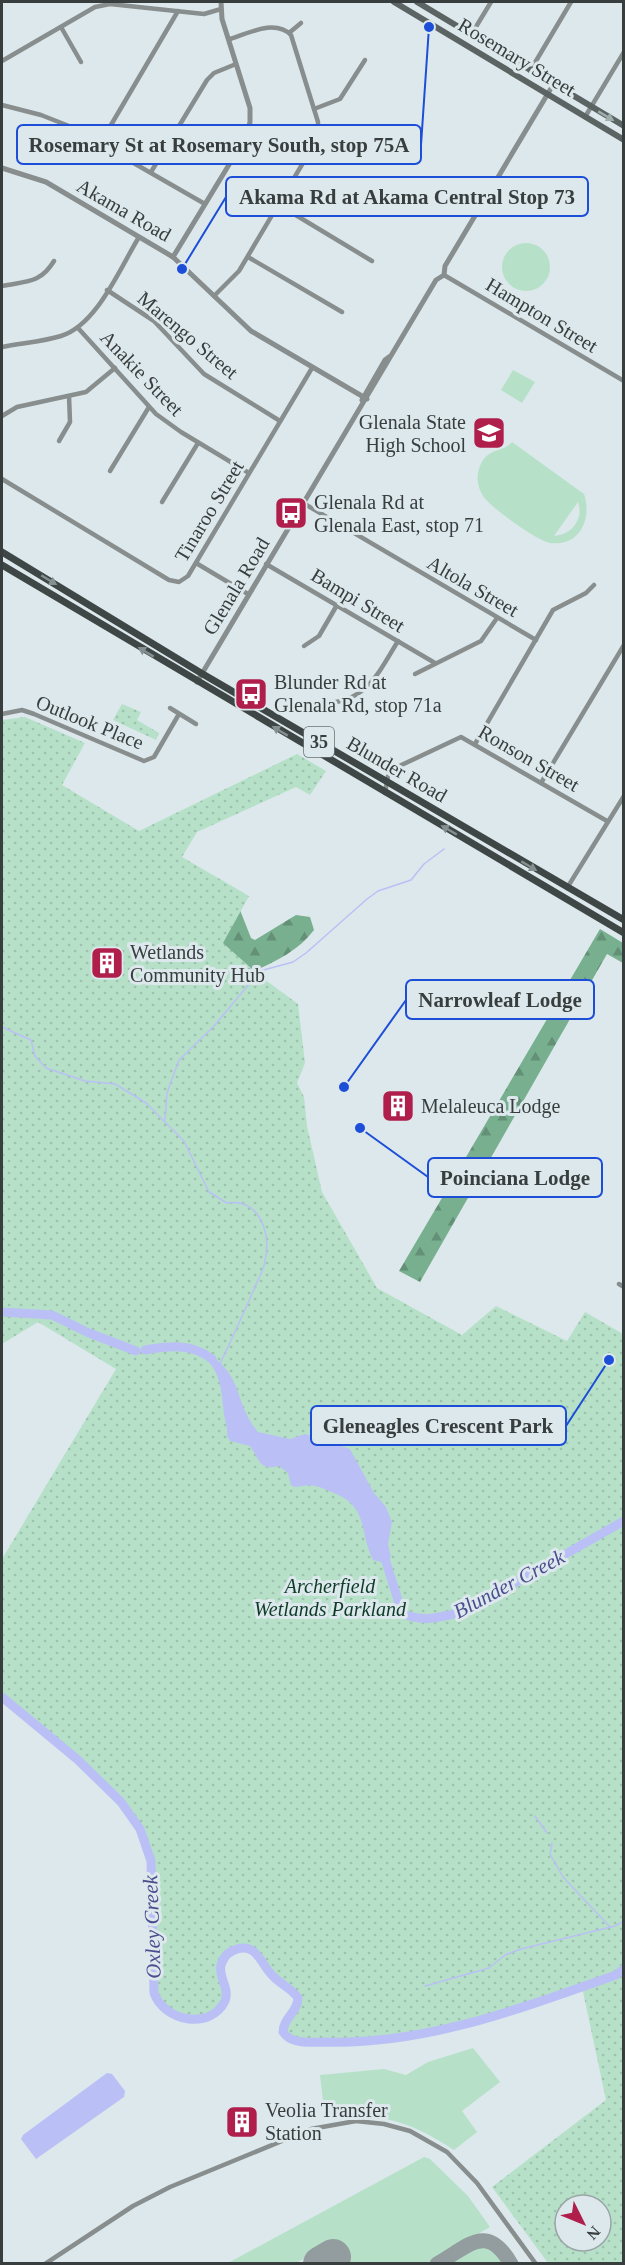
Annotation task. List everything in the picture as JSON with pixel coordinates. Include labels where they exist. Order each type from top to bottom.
[{"type":"main road","name":"Rosemary Street","points":[[394,2],[624,140]]},
{"type":"main road","name":"Rosemary Street","points":[[417,2],[624,126]]},
{"type":"main road","name":"Blunder Road","points":[[2,552],[201,673],[624,920]]},
{"type":"main road","name":"Blunder Road","points":[[2,565],[196,682],[624,933]]},
{"type":"main road","points":[[2,571],[13,572]]},
{"type":"street","points":[[174,257],[247,135],[250,122],[250,108],[236,64],[221,2]]},
{"type":"street","points":[[405,8],[409,2]]},
{"type":"street","points":[[471,35],[491,2]]},
{"type":"street","points":[[530,71],[571,2]]},
{"type":"street","points":[[2,61],[103,5],[204,14],[221,9]]},
{"type":"street","points":[[100,142],[178,11]]},
{"type":"street","points":[[289,33],[301,23]]},
{"type":"street","points":[[61,27],[81,62]]},
{"type":"street","points":[[214,296],[233,278],[248,257],[316,139],[318,122],[296,45],[289,33],[270,27],[230,39]]},
{"type":"street","points":[[585,117],[624,52]]},
{"type":"street","points":[[315,109],[340,99],[365,60]]},
{"type":"street","points":[[151,172],[207,80],[214,73],[236,64]]},
{"type":"street","name":"Glenala Road","points":[[196,682],[357,413],[384,360],[389,357],[436,280],[444,275],[445,266],[553,85]]},
{"type":"street","points":[[2,105],[48,117],[100,142],[205,204]]},
{"type":"street","name":"Akama Road","points":[[2,168],[46,182],[174,257],[251,331],[365,398]]},
{"type":"street","points":[[279,205],[372,261]]},
{"type":"street","points":[[2,347],[61,336],[78,328],[94,312],[139,237]]},
{"type":"street","points":[[248,257],[342,312]]},
{"type":"street","points":[[2,286],[39,279],[46,275],[54,261]]},
{"type":"street","name":"Hampton Street","points":[[444,275],[624,381]]},
{"type":"street","name":"Marengo Street","points":[[107,290],[144,313],[204,374],[280,422]]},
{"type":"street","name":"Anakie Street","points":[[78,328],[149,407],[174,428],[249,473]]},
{"type":"street","points":[[2,416],[17,407],[86,392],[115,368]]},
{"type":"street","name":"Tinaroo Street","points":[[2,479],[169,580],[184,579],[312,368]]},
{"type":"street","points":[[59,441],[71,416],[69,396]]},
{"type":"street","points":[[110,471],[149,407]]},
{"type":"street","points":[[162,502],[198,443]]},
{"type":"street","name":"Altola Street","points":[[303,503],[536,640]]},
{"type":"street","points":[[196,562],[248,594]]},
{"type":"street","name":"Bampi Street","points":[[266,564],[435,663]]},
{"type":"street","points":[[475,744],[553,610],[586,593],[594,585]]},
{"type":"street","points":[[304,646],[319,636],[337,605]]},
{"type":"street","points":[[415,674],[482,641],[497,618]]},
{"type":"street","points":[[324,703],[342,701],[368,688],[398,641]]},
{"type":"street","points":[[541,783],[624,645]]},
{"type":"street","points":[[170,708],[196,724]]},
{"type":"street","name":"Outlook Place","points":[[2,714],[22,711],[34,714],[144,761],[154,757],[179,714]]},
{"type":"street","name":"Ronson Street","points":[[386,782],[393,769],[458,738],[475,744],[607,821]]},
{"type":"street","points":[[385,793],[386,782]]},
{"type":"street","points":[[567,888],[624,796]]},
{"type":"street","points":[[45,2264],[133,2206],[170,2187],[311,2129],[357,2121],[404,2129],[423,2137],[447,2152],[477,2183],[536,2264]]},
{"type":"green space","points":[[526,243],[543,250],[550,267],[543,284],[526,291],[509,284],[502,267],[509,250]]},
{"type":"green space","points":[[513,370],[535,382],[522,403],[501,390]]},
{"type":"green space","points":[[512,442],[584,494],[585,521],[582,529],[570,540],[561,543],[544,541],[514,523],[483,496],[478,479],[482,462],[490,453]],"holes":[[[578,502],[575,525],[566,533],[554,536]]]},
{"type":"green space","points":[[122,704],[141,712],[137,720],[159,733],[156,740],[113,720]]},
{"type":"green space","name":"Archerfield Wetlands Parkland","points":[[25,717],[85,743],[62,785],[139,831],[297,754],[326,771],[310,795],[296,787],[197,832],[182,857],[249,896],[223,943],[260,976],[298,1004],[305,1063],[297,1083],[304,1097],[307,1126],[322,1192],[377,1288],[462,1335],[496,1306],[567,1341],[585,1312],[623,1334],[623,2263],[548,2263],[492,2187],[606,2100],[582,1987],[485,2018],[421,2033],[355,2041],[300,2041],[286,2036],[283,2032],[285,2023],[298,2003],[298,1998],[269,1972],[254,1952],[244,1948],[231,1952],[222,1962],[221,1969],[226,1996],[217,2010],[209,2016],[198,2019],[188,2018],[167,2010],[159,2003],[154,1993],[151,1861],[140,1829],[121,1802],[78,1760],[2,1697],[2,1559],[116,1369],[38,1322],[2,1344],[2,720]]},
{"type":"green space","points":[[94,888],[238,905],[251,938],[255,940],[296,915],[310,917],[314,930],[289,953],[239,978]]},
{"type":"green space","points":[[600,929],[623,943],[623,963],[607,954],[420,1282],[399,1271]]},
{"type":"green space","points":[[473,2048],[500,2082],[462,2111],[477,2132],[454,2150],[422,2132],[392,2121],[361,2116],[325,2119],[320,2075],[384,2069],[406,2075],[428,2062]]},
{"type":"green space","points":[[424,2157],[430,2159],[468,2196],[490,2227],[427,2263],[338,2263],[328,2246],[296,2263],[228,2263]]},
{"type":"green space","points":[[486,2244],[497,2248],[506,2263],[445,2263],[478,2245]]},
{"type":"water","points":[[204,1351],[217,1360],[233,1379],[250,1421],[258,1432],[290,1439],[305,1434],[350,1449],[374,1493],[386,1507],[392,1522],[388,1544],[391,1557],[384,1563],[373,1560],[358,1513],[345,1499],[315,1486],[294,1487],[291,1485],[288,1473],[279,1466],[264,1466],[250,1446],[230,1441],[227,1436],[220,1383],[214,1369],[203,1356]]},
{"type":"water","points":[[107,2073],[112,2074],[125,2091],[124,2097],[36,2159],[21,2139],[23,2135]]},
{"type":"waterway","points":[[165,1120],[167,1093],[179,1060],[214,1026],[260,971],[293,962],[367,899],[378,891],[411,880],[424,864],[444,849]]},
{"type":"waterway","points":[[2,1027],[31,1040],[35,1056],[46,1068],[85,1081],[115,1084],[146,1103],[184,1141],[209,1192],[227,1203],[248,1206],[261,1220],[266,1239],[264,1264],[220,1364]]},
{"type":"waterway","name":"Blunder Creek","points":[[2,1312],[52,1315],[89,1333],[136,1351]]},
{"type":"waterway","name":"Blunder Creek","points":[[145,1350],[188,1348],[212,1359]]},
{"type":"waterway","name":"Blunder Creek","points":[[383,1552],[402,1613],[417,1618],[440,1617],[463,1612],[624,1521]]},
{"type":"waterway","name":"Oxley Creek","points":[[2,1697],[78,1760],[121,1802],[140,1829],[151,1861],[154,1993],[159,2003],[177,2016],[199,2019],[218,2010],[226,1996],[221,1974],[222,1962],[231,1952],[244,1948],[255,1952],[277,1980],[298,1998],[296,2007],[285,2023],[283,2032],[291,2039],[308,2042],[363,2041],[437,2031],[545,2000],[616,1975],[624,1969]]},
{"type":"waterway","points":[[535,1816],[547,1833]]},
{"type":"waterway","points":[[552,1843],[550,1854],[563,1877],[610,1927]]},
{"type":"waterway","points":[[425,1986],[489,1968],[505,1955],[521,1949],[615,1926],[624,1921]]},
{"type":"taxiway","points":[[437,2264],[468,2245],[485,2241],[494,2244],[502,2251],[511,2264]]},
{"type":"runway","points":[[321,2264],[333,2257]]},
{"type":"place","name":"Rosemary St at Rosemary South, stop 75A","points":[[429,27]]},
{"type":"place","name":"Akama Rd at Akama Central Stop 73","points":[[182,269]]},
{"type":"place","name":"Glenala State High School","points":[[489,433]]},
{"type":"place","name":"Glenala Rd at Glenala East, stop 71","points":[[291,513]]},
{"type":"place","name":"Blunder Rd at Glenala Rd, stop 71a","points":[[251,694]]},
{"type":"place","name":"Wetlands Community Hub","points":[[107,963]]},
{"type":"place","name":"Narrowleaf Lodge","points":[[344,1087]]},
{"type":"place","name":"Melaleuca Lodge","points":[[398,1106]]},
{"type":"place","name":"Poinciana Lodge","points":[[360,1128]]},
{"type":"place","name":"Gleneagles Crescent Park","points":[[609,1360]]},
{"type":"place","name":"Veolia Transfer Station","points":[[242,2122]]}]
